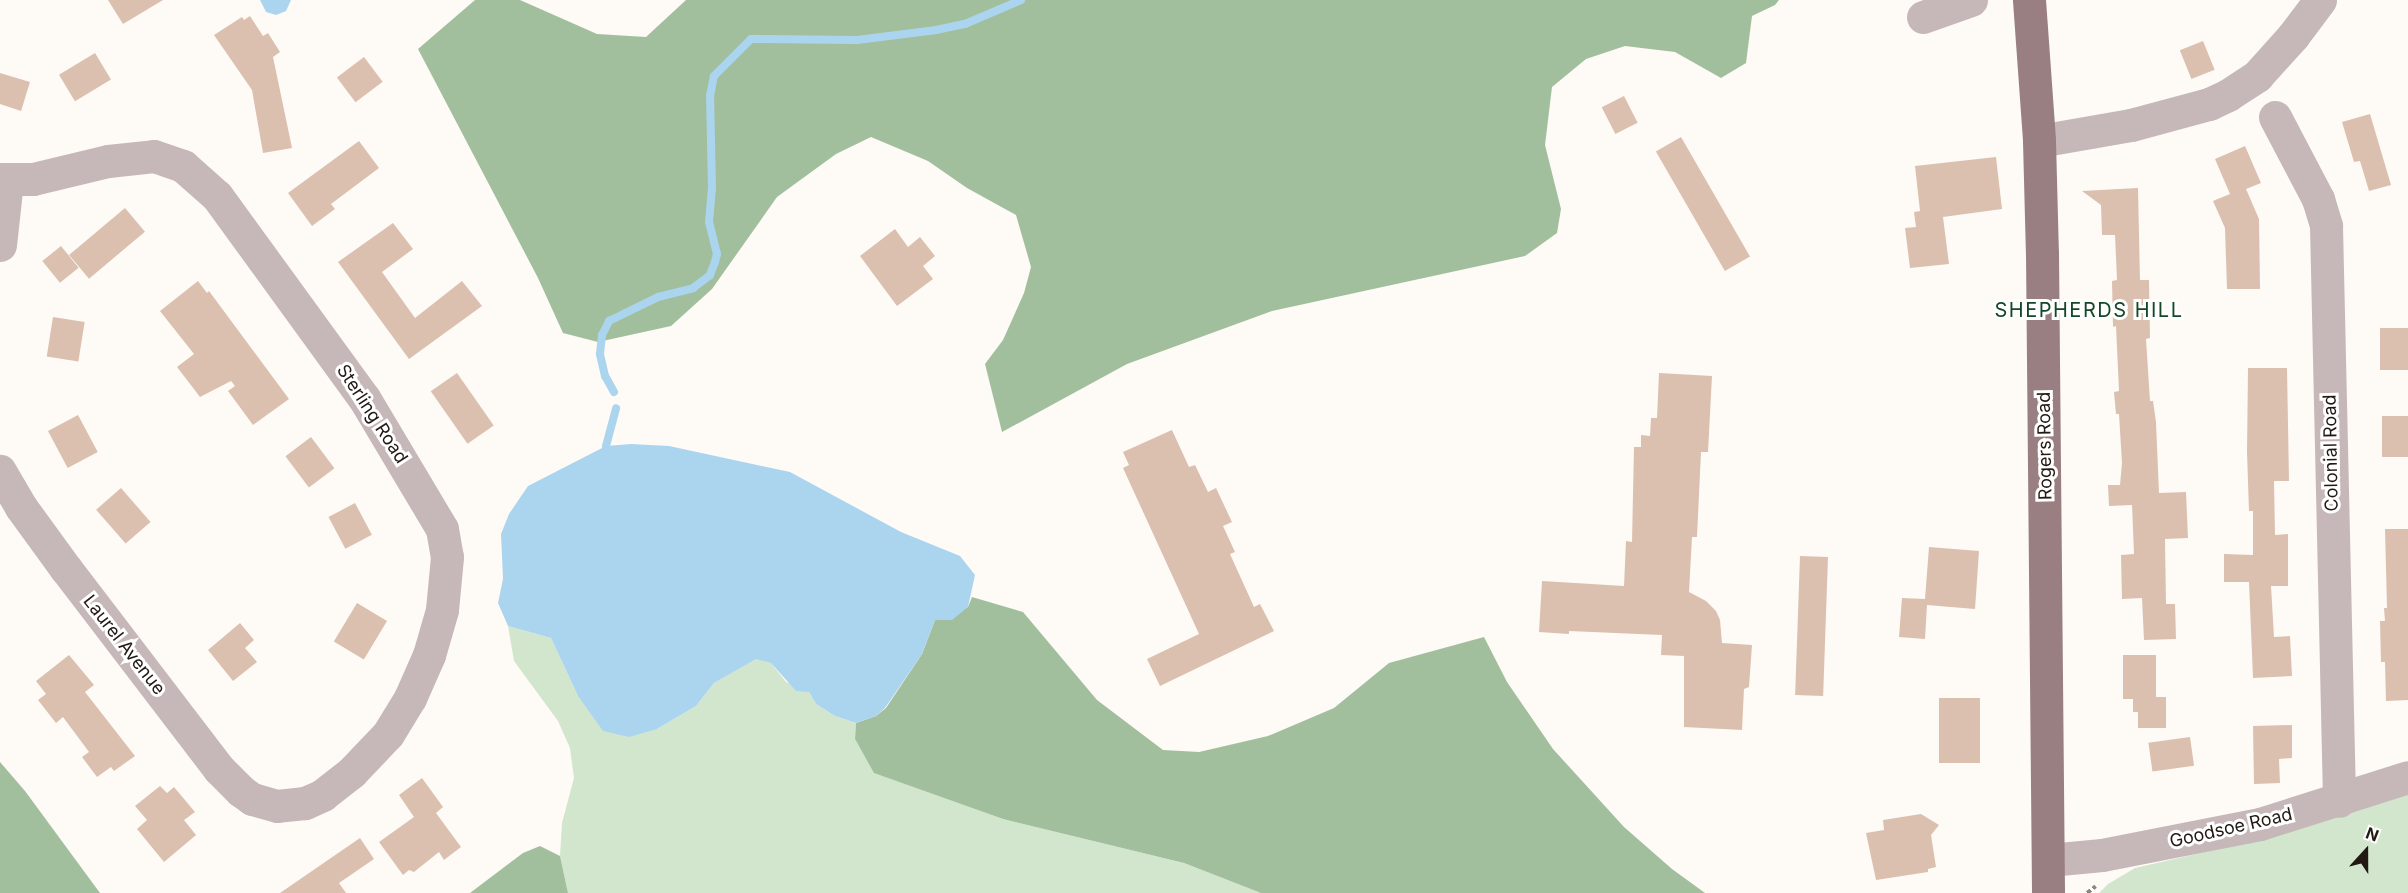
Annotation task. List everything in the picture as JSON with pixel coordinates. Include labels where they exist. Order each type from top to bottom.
[{"type":"main road","name":"Rogers Road","points":[[2030,0],[2039,141],[2049,893]]},
{"type":"street","points":[[1923,17],[1971,0]]},
{"type":"street","points":[[2039,141],[2131,125],[2210,104],[2228,95],[2257,76],[2293,36],[2320,0]]},
{"type":"street","name":"Colonial Road","points":[[2275,117],[2318,199],[2326,226],[2339,801]]},
{"type":"street","name":"Sterling Road","points":[[4,180],[33,179],[108,161],[154,156],[183,166],[200,178],[217,196],[364,398],[439,522],[447,557],[442,610],[422,675],[399,717],[388,734],[352,772],[323,795],[290,805],[265,804]]},
{"type":"street","points":[[0,245],[4,180]]},
{"type":"street","name":"Laurel Avenue","points":[[0,471],[21,507],[53,552],[219,769],[241,791],[265,804]]},
{"type":"street","name":"Goodsoe Road","points":[[2049,860],[2102,855],[2260,824],[2339,801],[2408,777]]},
{"type":"green space","points":[[475,0],[520,0],[597,34],[646,37],[686,0],[1779,0],[1775,5],[1752,16],[1746,63],[1721,78],[1675,52],[1625,46],[1586,59],[1552,87],[1545,145],[1561,209],[1557,233],[1525,256],[1272,311],[1127,364],[1002,432],[985,364],[1003,340],[1024,293],[1031,267],[1016,215],[967,188],[928,161],[871,137],[836,154],[777,197],[712,289],[671,326],[598,342],[563,333],[538,278],[418,49]]},
{"type":"green space","points":[[972,597],[1023,612],[1097,700],[1163,750],[1199,752],[1268,736],[1334,708],[1389,663],[1484,637],[1507,682],[1553,749],[1624,827],[1672,869],[1705,893],[1261,893],[1184,863],[1003,819],[874,773],[855,739],[856,723],[876,716],[886,708],[922,654],[935,620],[968,607]]},
{"type":"green space","points":[[508,626],[551,638],[578,696],[657,729],[696,706],[714,683],[756,658],[771,663],[786,682],[809,692],[816,704],[835,716],[856,723],[855,739],[875,773],[1003,819],[1184,863],[1261,893],[568,893],[560,856],[562,823],[574,778],[570,748],[558,721],[514,661]]},
{"type":"green space","points":[[0,762],[25,791],[100,893],[0,893]]},
{"type":"green space","points":[[2408,794],[2408,893],[2099,893],[2108,884],[2135,868],[2270,837]]},
{"type":"green space","points":[[540,846],[560,856],[568,893],[470,893],[523,853]]},
{"type":"water","points":[[260,0],[291,0],[286,11],[276,15],[266,12]]},
{"type":"water","points":[[631,444],[669,446],[790,472],[901,532],[960,556],[975,575],[968,607],[952,620],[935,620],[922,654],[885,708],[876,716],[856,723],[835,716],[816,704],[809,692],[796,691],[771,663],[756,659],[714,683],[696,706],[657,729],[629,737],[603,731],[578,696],[551,638],[508,626],[498,603],[503,579],[501,534],[509,514],[528,486],[606,446]]},
{"type":"building","points":[[108,0],[163,0],[123,24]]},
{"type":"building","points":[[250,16],[263,36],[268,33],[280,52],[273,57],[292,148],[263,153],[252,90],[214,35],[242,17],[244,20]]},
{"type":"building","points":[[2203,41],[2215,70],[2191,79],[2180,50]]},
{"type":"building","points":[[95,53],[111,80],[75,101],[59,75]]},
{"type":"building","points":[[364,57],[383,82],[356,102],[337,77]]},
{"type":"building","points":[[0,73],[30,82],[21,111],[0,104]]},
{"type":"building","points":[[1624,96],[1638,123],[1615,134],[1602,107]]},
{"type":"building","points":[[2370,114],[2391,185],[2369,191],[2360,161],[2354,162],[2342,122]]},
{"type":"building","points":[[1681,137],[1750,257],[1725,271],[1656,152]]},
{"type":"building","points":[[359,141],[379,168],[331,204],[335,209],[312,226],[288,193]]},
{"type":"building","points":[[2245,146],[2261,183],[2246,189],[2259,219],[2260,289],[2227,289],[2225,228],[2213,201],[2230,194],[2215,159]]},
{"type":"building","points":[[1996,157],[2002,209],[1943,217],[1949,264],[1910,268],[1905,228],[1916,227],[1914,212],[1920,211],[1915,166]]},
{"type":"building","points":[[2138,188],[2140,280],[2149,280],[2150,338],[2146,339],[2150,401],[2153,401],[2156,422],[2159,493],[2186,492],[2188,538],[2165,539],[2166,604],[2175,604],[2176,639],[2144,640],[2142,598],[2122,599],[2121,555],[2134,554],[2132,505],[2109,506],[2108,485],[2120,485],[2122,463],[2119,414],[2116,414],[2114,392],[2119,391],[2116,326],[2113,327],[2112,281],[2117,280],[2115,235],[2102,235],[2101,205],[2082,191]]},
{"type":"building","points":[[125,208],[145,232],[89,279],[69,255]]},
{"type":"building","points":[[393,223],[413,249],[382,272],[415,318],[462,281],[482,306],[409,359],[338,262]]},
{"type":"building","points":[[895,229],[908,247],[920,237],[935,256],[923,266],[933,279],[897,306],[860,256]]},
{"type":"building","points":[[61,246],[79,268],[60,283],[42,261]]},
{"type":"building","points":[[198,281],[207,293],[209,291],[289,399],[253,425],[228,391],[235,386],[231,381],[200,397],[177,367],[194,354],[160,311]]},
{"type":"building","points":[[53,317],[85,322],[78,362],[47,357]]},
{"type":"building","points":[[2380,328],[2408,328],[2408,370],[2380,370]]},
{"type":"building","points":[[2248,368],[2287,368],[2289,481],[2274,481],[2275,535],[2288,534],[2288,586],[2271,586],[2274,637],[2290,636],[2292,676],[2253,678],[2249,582],[2224,582],[2224,554],[2253,555],[2253,511],[2249,511],[2247,452]]},
{"type":"building","points":[[457,373],[494,425],[467,444],[431,391]]},
{"type":"building","points":[[1659,373],[1712,376],[1708,452],[1701,452],[1697,537],[1692,537],[1689,592],[1706,601],[1716,611],[1720,620],[1722,643],[1752,645],[1749,687],[1744,689],[1742,730],[1684,727],[1684,656],[1661,655],[1662,635],[1539,632],[1542,581],[1624,586],[1626,541],[1632,542],[1634,447],[1641,447],[1641,435],[1650,436],[1651,418],[1657,418]]},
{"type":"building","points":[[78,415],[98,452],[68,468],[48,431]]},
{"type":"building","points":[[2382,416],[2408,416],[2408,457],[2382,457]]},
{"type":"building","points":[[1172,430],[1189,467],[1195,465],[1208,492],[1216,488],[1232,522],[1223,526],[1235,552],[1230,554],[1254,607],[1260,604],[1274,631],[1160,686],[1147,659],[1199,634],[1123,468],[1129,465],[1123,452]]},
{"type":"building","points":[[311,437],[334,468],[309,487],[285,456]]},
{"type":"building","points":[[121,488],[151,522],[126,544],[96,510]]},
{"type":"building","points":[[355,503],[372,535],[345,549],[329,517]]},
{"type":"building","points":[[2385,529],[2408,529],[2408,700],[2386,701],[2385,662],[2381,662],[2380,621],[2385,621],[2384,608],[2387,608]]},
{"type":"building","points":[[1929,547],[1979,551],[1975,609],[1927,605],[1925,639],[1899,637],[1902,598],[1925,599]]},
{"type":"building","points":[[1800,556],[1828,557],[1823,696],[1795,695]]},
{"type":"building","points":[[357,603],[387,621],[364,660],[334,642]]},
{"type":"building","points":[[240,623],[254,640],[245,648],[257,662],[233,681],[208,650]]},
{"type":"building","points":[[69,655],[94,685],[85,692],[135,756],[114,771],[111,767],[97,777],[82,757],[89,752],[63,717],[56,723],[38,700],[46,694],[36,681]]},
{"type":"building","points":[[2123,655],[2156,655],[2156,697],[2166,697],[2166,728],[2138,728],[2138,712],[2133,712],[2133,699],[2123,699]]},
{"type":"building","points":[[1939,698],[1980,698],[1980,763],[1939,763]]},
{"type":"building","points":[[2292,725],[2292,758],[2279,759],[2280,783],[2254,784],[2253,726]]},
{"type":"building","points":[[2190,737],[2194,766],[2152,772],[2148,743]]},
{"type":"building","points":[[422,778],[443,807],[436,813],[461,847],[444,860],[439,852],[414,872],[409,870],[403,875],[379,842],[414,817],[399,795]]},
{"type":"building","points":[[160,786],[167,793],[174,787],[195,812],[184,820],[196,835],[164,862],[137,829],[147,820],[135,806]]},
{"type":"building","points":[[1921,814],[1939,825],[1931,835],[1936,867],[1928,869],[1928,872],[1876,880],[1866,833],[1884,830],[1883,820]]},
{"type":"building","points":[[360,838],[374,859],[339,883],[346,893],[280,893]]},
{"type":"waterway","points":[[614,392],[605,376],[600,354],[602,335],[609,321],[658,297],[693,288],[710,275],[717,254],[709,222],[712,189],[710,96],[714,76],[751,39],[857,40],[936,30],[965,24],[1021,0]]},
{"type":"waterway","points":[[606,446],[616,408]]},
{"type":"district","name":"SHEPHERDS HILL","points":[[2089,310]]}]
